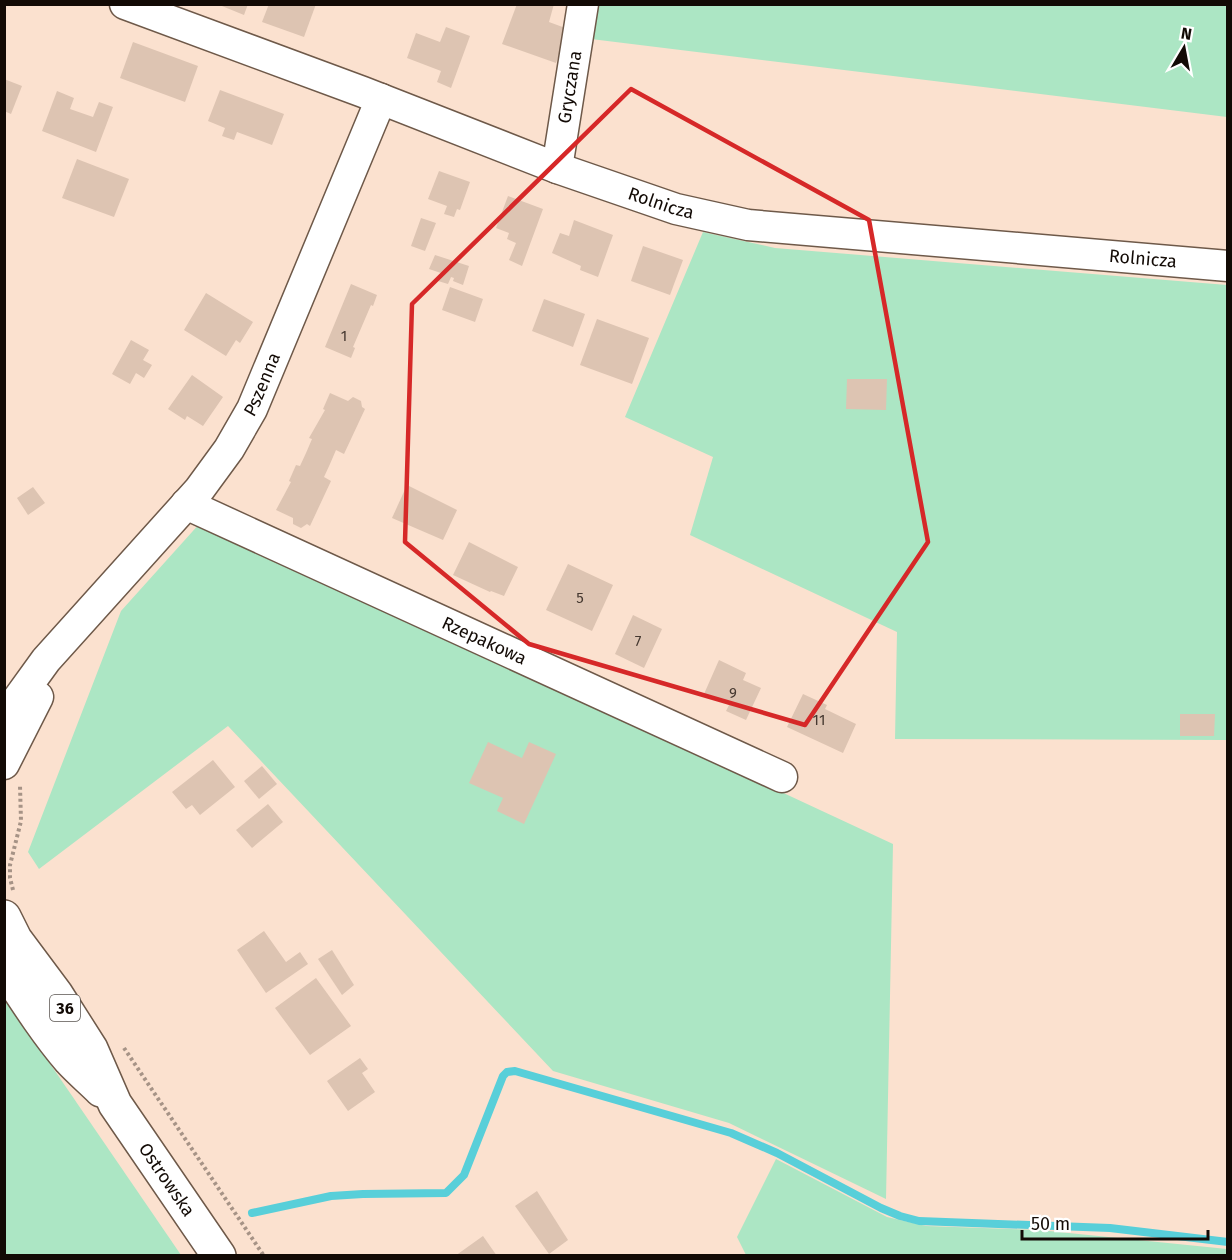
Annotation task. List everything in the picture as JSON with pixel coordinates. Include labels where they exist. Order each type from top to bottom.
[{"type":"main road","name":"Ostrowska","points":[[9,905],[15,939],[56,994],[91,1049],[115,1104],[219,1256]]},
{"type":"main road","name":"Ostrowska","points":[[4,968],[71,1061],[115,1104]]},
{"type":"street","name":"Rolnicza","points":[[125,4],[381,99],[557,168],[676,209],[748,225],[1227,266]]},
{"type":"street","name":"Gryczana","points":[[557,168],[583,4]]},
{"type":"street","name":"Pszenna","points":[[4,718],[46,660],[199,490],[229,449],[252,409],[381,99]]},
{"type":"street","name":"Rzepakowa","points":[[186,504],[782,777]]},
{"type":"street","name":"Pszenna","points":[[5,761],[74,627]]},
{"type":"path","points":[[5,761],[21,772],[21,820],[10,866],[9,905]]},
{"type":"path","points":[[123,1046],[264,1256]]},
{"type":"highlighted area","points":[[631,89],[869,220],[928,542],[805,725],[529,644],[405,542],[412,304]]},
{"type":"green space","points":[[597,5],[1227,5],[1227,117],[591,39]]},
{"type":"green space","points":[[703,232],[775,248],[1227,285],[1227,740],[895,739],[897,632],[690,535],[713,457],[625,417]]},
{"type":"green space","points":[[201,522],[893,844],[886,1199],[729,1123],[553,1071],[228,726],[39,869],[28,852],[121,611]]},
{"type":"green space","points":[[5,998],[181,1255],[5,1255]]},
{"type":"green space","points":[[776,1159],[887,1217],[926,1226],[1039,1230],[1227,1249],[1227,1255],[746,1255],[737,1237]]},
{"type":"building","points":[[217,4],[248,4],[244,15]]},
{"type":"building","points":[[269,4],[316,4],[304,37],[262,22]]},
{"type":"building","points":[[517,4],[554,4],[549,22],[568,29],[556,63],[502,44]]},
{"type":"building","points":[[446,27],[470,36],[451,88],[437,82],[441,71],[407,58],[416,33],[440,42]]},
{"type":"building","points":[[133,42],[198,66],[185,102],[120,78]]},
{"type":"building","points":[[4,79],[22,86],[11,114],[4,111]]},
{"type":"building","points":[[220,90],[284,114],[272,145],[237,132],[234,140],[222,136],[225,128],[208,121]]},
{"type":"building","points":[[57,91],[74,98],[70,109],[93,117],[99,102],[113,107],[96,152],[42,131]]},
{"type":"building","points":[[77,159],[129,179],[114,217],[62,198]]},
{"type":"building","points":[[439,171],[470,182],[460,210],[457,209],[454,217],[444,214],[447,206],[428,199]]},
{"type":"building","points":[[508,196],[543,209],[522,266],[509,260],[516,243],[507,239],[509,233],[496,228]]},
{"type":"building","points":[[421,218],[436,223],[425,251],[411,246]]},
{"type":"building","points":[[574,220],[613,235],[598,277],[580,270],[581,266],[552,253],[560,233],[569,236]]},
{"type":"building","points":[[643,246],[683,260],[670,295],[631,281]]},
{"type":"building","points":[[435,255],[469,266],[463,285],[453,281],[454,278],[451,277],[448,284],[438,281],[441,273],[429,269]]},
{"type":"building","points":[[351,284],[377,295],[353,347],[355,348],[351,358],[325,347]]},
{"type":"building","points":[[450,287],[483,299],[475,322],[442,310]]},
{"type":"building","points":[[206,293],[253,322],[240,343],[236,340],[226,356],[184,330]]},
{"type":"building","points":[[544,299],[585,314],[573,347],[532,331]]},
{"type":"building","points":[[597,319],[649,338],[632,384],[580,365]]},
{"type":"building","points":[[131,340],[149,350],[143,360],[152,365],[144,378],[136,373],[130,384],[112,374]]},
{"type":"building","points":[[192,375],[223,397],[203,426],[187,416],[185,420],[168,409]]},
{"type":"building","points":[[847,379],[887,379],[886,410],[846,409]]},
{"type":"building","points":[[330,393],[348,401],[353,397],[361,401],[365,409],[344,454],[336,450],[324,477],[331,481],[310,526],[307,524],[301,528],[293,524],[293,518],[276,510],[291,482],[289,481],[296,465],[300,466],[312,439],[309,438],[325,410],[323,409]]},
{"type":"building","points":[[407,485],[457,510],[443,540],[392,518]]},
{"type":"building","points":[[33,487],[45,503],[28,515],[17,498]]},
{"type":"building","points":[[469,542],[518,567],[504,596],[453,575]]},
{"type":"building","points":[[568,564],[613,585],[592,631],[546,610]]},
{"type":"building","points":[[633,615],[662,629],[644,668],[615,654]]},
{"type":"building","points":[[719,660],[746,673],[743,680],[761,688],[746,720],[726,711],[729,705],[704,694]]},
{"type":"building","points":[[803,694],[827,705],[825,709],[856,724],[843,753],[787,727]]},
{"type":"building","points":[[1180,714],[1215,714],[1214,736],[1180,736]]},
{"type":"building","points":[[488,742],[522,758],[529,742],[556,754],[524,824],[497,811],[503,798],[469,783]]},
{"type":"building","points":[[213,760],[235,787],[200,815],[192,805],[186,809],[172,792]]},
{"type":"building","points":[[262,766],[277,784],[259,799],[244,781]]},
{"type":"building","points":[[268,804],[283,822],[252,848],[236,830]]},
{"type":"building","points":[[264,931],[286,962],[300,952],[308,964],[266,993],[237,950]]},
{"type":"building","points":[[332,950],[354,985],[342,995],[318,959]]},
{"type":"building","points":[[316,978],[351,1026],[310,1055],[275,1008]]},
{"type":"building","points":[[360,1058],[368,1069],[362,1073],[375,1092],[348,1111],[327,1081]]},
{"type":"building","points":[[537,1191],[568,1240],[549,1254],[515,1206]]},
{"type":"building","points":[[483,1236],[497,1256],[455,1256]]},
{"type":"waterway","points":[[252,1213],[331,1196],[446,1193],[464,1175],[503,1076],[507,1072],[515,1071],[731,1133],[777,1153],[881,1208],[919,1221],[1110,1228],[1228,1242]]}]
